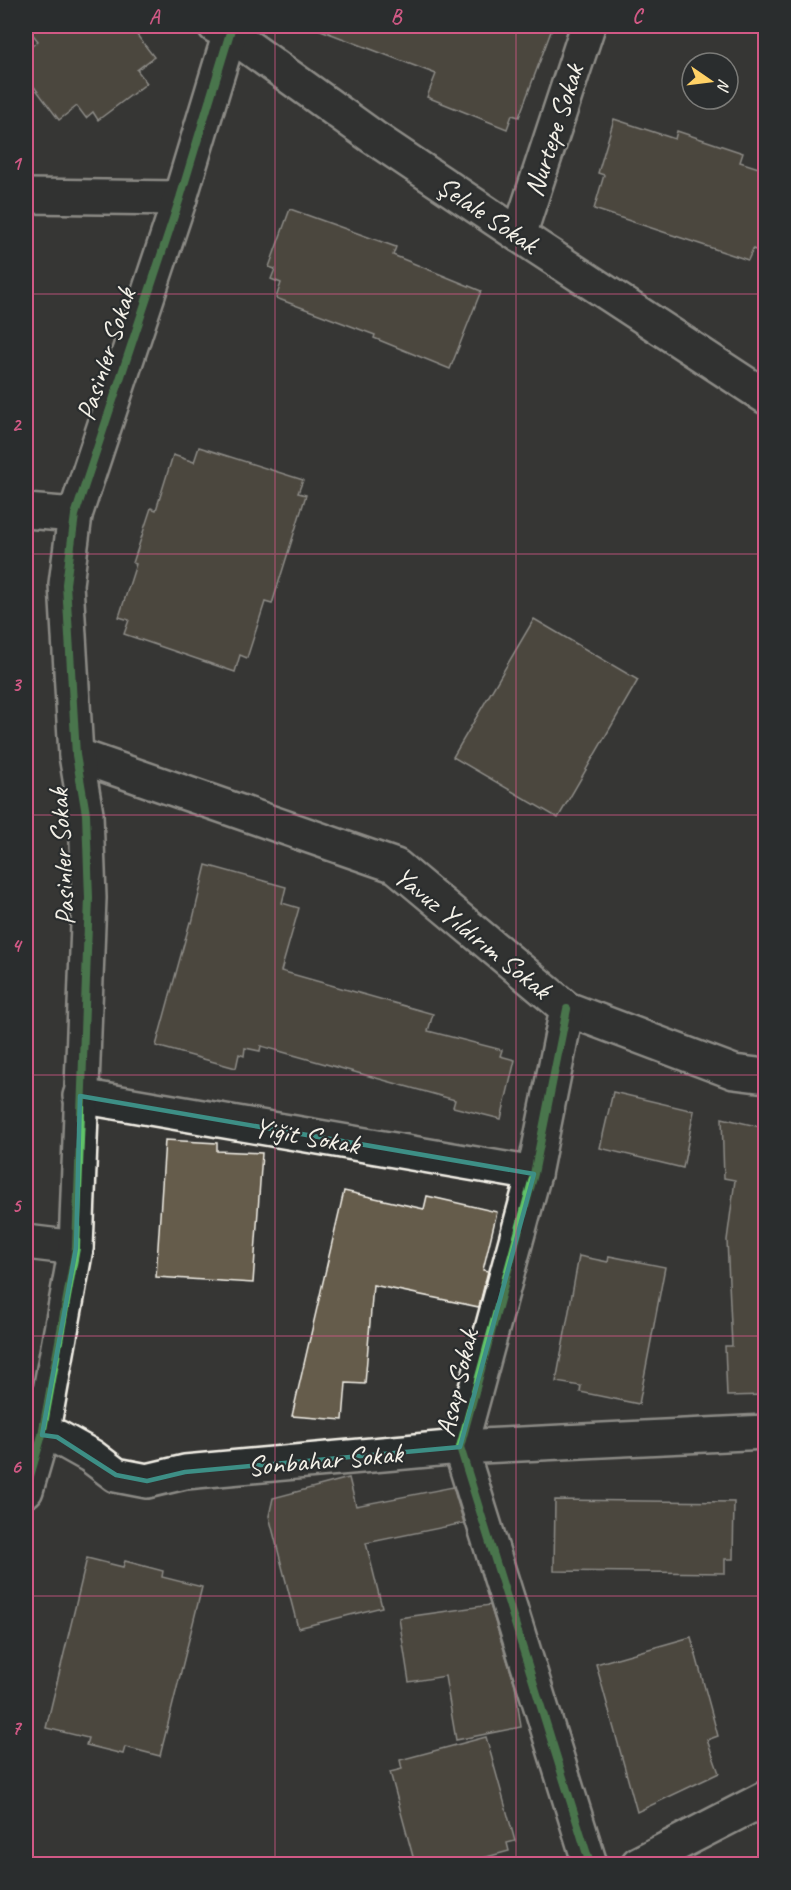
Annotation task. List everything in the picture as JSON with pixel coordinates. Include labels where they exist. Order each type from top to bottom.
[{"type":"street","name":"Nurtepe Sokak","points":[[519,235],[588,26]]},
{"type":"street","name":"Şelale Sokak","points":[[225,28],[373,137],[765,397]]},
{"type":"street","name":"Pasinler Sokak","points":[[26,1490],[42,1435],[76,1248],[88,898],[86,814],[76,755],[66,584],[75,515],[180,198],[225,28]]},
{"type":"street","points":[[26,196],[180,198]]},
{"type":"street","points":[[26,511],[75,515]]},
{"type":"street","name":"Yavuz Yıldırım Sokak","points":[[76,755],[396,866],[567,1009],[734,1072],[765,1076]]},
{"type":"street","name":"Asap Sokak","points":[[567,1009],[534,1174],[460,1447],[590,1864]]},
{"type":"street","name":"Yiğit Sokak","points":[[80,1096],[534,1174]]},
{"type":"street","points":[[26,1242],[76,1248]]},
{"type":"street","name":"Sonbahar Sokak","points":[[42,1435],[57,1437],[91,1456],[116,1475],[147,1481],[185,1472],[460,1447],[765,1432]]},
{"type":"street","points":[[638,1864],[765,1798]]},
{"type":"highlighted area","points":[[80,1096],[534,1174],[460,1447],[185,1472],[147,1481],[116,1475],[57,1437],[42,1435],[76,1248]]},
{"type":"building","points":[[26,26],[130,26],[154,57],[137,70],[147,83],[98,120],[93,112],[86,118],[77,106],[59,120],[26,76],[26,51],[38,41]]},
{"type":"building","points":[[319,26],[553,26],[519,117],[512,115],[507,129],[427,97],[436,74],[318,29]]},
{"type":"building","points":[[614,119],[675,139],[677,131],[743,153],[740,162],[765,170],[765,225],[758,251],[753,249],[748,260],[594,209],[604,175],[598,173]]},
{"type":"building","points":[[290,209],[396,247],[393,255],[481,291],[450,369],[374,338],[375,335],[276,298],[281,283],[271,279],[275,269],[269,267]]},
{"type":"building","points":[[199,447],[303,480],[298,493],[306,495],[272,604],[265,602],[247,658],[240,655],[235,672],[124,634],[129,620],[119,617],[151,508],[156,510],[173,455],[194,462]]},
{"type":"building","points":[[534,619],[638,680],[558,818],[453,757]]},
{"type":"building","points":[[206,865],[286,887],[282,903],[299,908],[281,971],[433,1014],[428,1031],[502,1050],[500,1056],[515,1060],[501,1119],[453,1107],[455,1100],[261,1046],[260,1051],[245,1048],[244,1056],[239,1054],[236,1068],[156,1046],[190,922],[192,923]]},
{"type":"building","points":[[613,1092],[694,1111],[683,1168],[600,1148]]},
{"type":"building","points":[[722,1118],[765,1128],[765,1395],[727,1396],[725,1346],[732,1346],[727,1240],[735,1180],[724,1178]]},
{"type":"building","points":[[165,1140],[217,1143],[217,1151],[262,1153],[253,1283],[156,1277]]},
{"type":"building","points":[[344,1191],[424,1209],[427,1196],[497,1212],[483,1270],[488,1271],[479,1307],[373,1285],[365,1384],[346,1383],[343,1420],[292,1416]]},
{"type":"building","points":[[579,1256],[608,1262],[609,1256],[665,1267],[639,1404],[580,1392],[581,1386],[556,1382]]},
{"type":"building","points":[[349,1478],[356,1506],[453,1487],[464,1523],[366,1543],[382,1607],[298,1628],[269,1516],[273,1498]]},
{"type":"building","points":[[555,1500],[734,1502],[733,1559],[725,1559],[725,1573],[554,1571]]},
{"type":"building","points":[[87,1558],[123,1567],[125,1561],[163,1571],[162,1577],[202,1587],[160,1756],[125,1747],[123,1754],[86,1745],[88,1738],[46,1728]]},
{"type":"building","points":[[490,1605],[515,1685],[521,1727],[456,1740],[445,1676],[409,1682],[399,1618]]},
{"type":"building","points":[[691,1637],[718,1736],[707,1740],[719,1773],[637,1812],[596,1664]]},
{"type":"building","points":[[486,1737],[515,1841],[507,1843],[509,1851],[461,1864],[415,1864],[390,1772],[402,1769],[400,1760]]},
{"type":"cycle path","points":[[26,1490],[42,1435],[76,1248],[89,898],[86,814],[76,755],[66,584],[75,515],[180,198],[232,26]]},
{"type":"cycle path","points":[[567,1009],[534,1174],[460,1447],[590,1864]]}]
